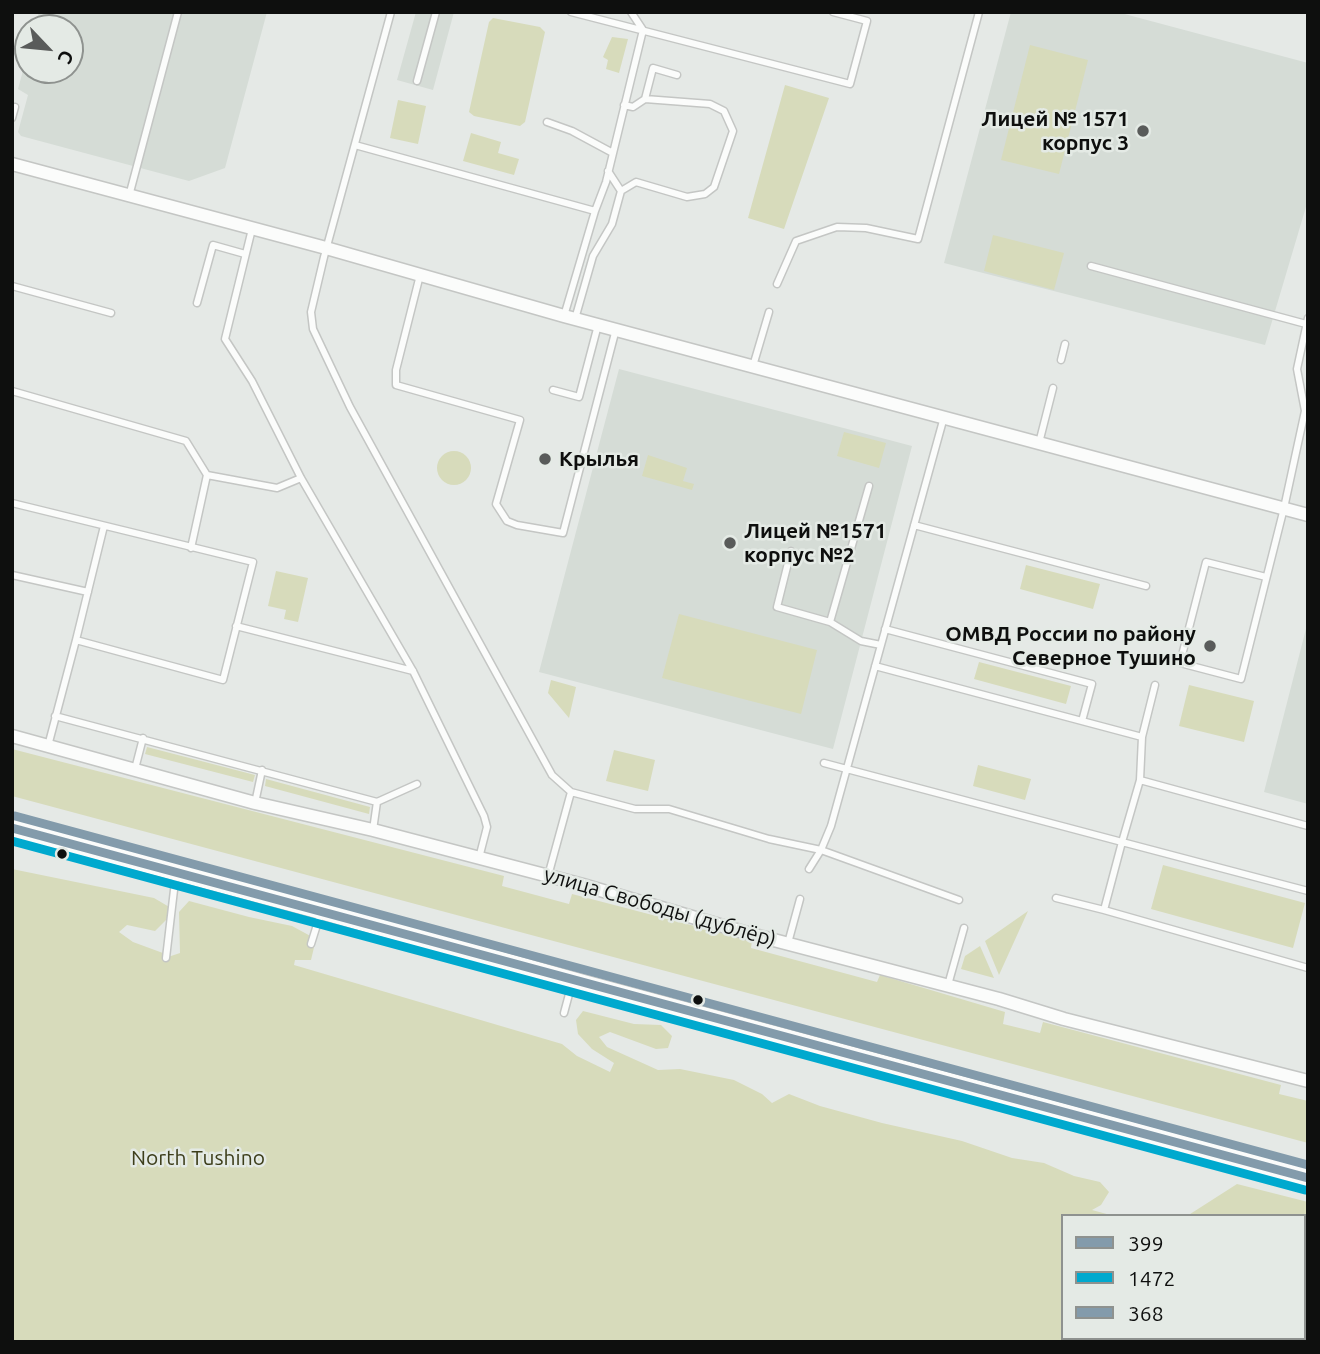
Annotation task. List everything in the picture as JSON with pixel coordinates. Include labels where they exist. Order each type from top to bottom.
[{"type":"main road","points":[[12,828],[1308,1178]]},
{"type":"street","points":[[12,164],[326,248],[598,325],[1308,515]]},
{"type":"street","name":"улица Свободы (дублёр)","points":[[12,736],[255,803],[548,876],[1064,1019],[1308,1081]]},
{"type":"lane","points":[[129,196],[178,12]]},
{"type":"lane","points":[[391,12],[326,248],[311,312],[313,329],[350,407],[552,775],[571,792],[635,809],[669,809],[769,839],[821,850],[959,900]]},
{"type":"lane","points":[[417,81],[436,12]]},
{"type":"lane","points":[[571,12],[850,84],[867,21],[833,12]]},
{"type":"lane","points":[[570,317],[594,211],[608,171],[643,30],[632,12]]},
{"type":"lane","points":[[777,284],[796,240],[837,227],[866,228],[918,239],[979,12]]},
{"type":"lane","points":[[645,99],[653,68],[677,75]]},
{"type":"lane","points":[[570,317],[593,256],[612,224],[621,191],[636,182],[687,197],[705,194],[714,187],[733,131],[724,111],[710,104],[645,99],[633,107],[624,105]]},
{"type":"lane","points":[[12,118],[15,107]]},
{"type":"lane","points":[[547,122],[572,131],[611,152]]},
{"type":"lane","points":[[355,145],[594,211]]},
{"type":"lane","points":[[608,171],[621,191]]},
{"type":"lane","points":[[252,229],[225,339],[413,671],[484,816],[487,827],[479,858]]},
{"type":"lane","points":[[197,303],[213,245],[245,254]]},
{"type":"lane","points":[[1091,266],[1307,321],[1297,369],[1305,411],[1284,508],[1241,679],[1180,663],[1206,562],[1266,577]]},
{"type":"lane","points":[[420,274],[396,370],[396,384],[520,420],[496,504],[507,522],[517,525],[563,533],[616,329]]},
{"type":"lane","points":[[12,286],[111,313]]},
{"type":"lane","points":[[753,366],[769,312]]},
{"type":"lane","points":[[553,390],[579,397],[598,325]]},
{"type":"lane","points":[[1061,359],[1065,344]]},
{"type":"lane","points":[[1040,443],[1053,387]]},
{"type":"lane","points":[[12,391],[186,441],[207,475],[191,548]]},
{"type":"lane","points":[[808,869],[821,850],[831,826],[944,417]]},
{"type":"lane","points":[[207,475],[278,488],[302,478]]},
{"type":"lane","points":[[830,622],[869,486]]},
{"type":"lane","points":[[12,503],[253,562],[223,680],[76,640]]},
{"type":"lane","points":[[915,525],[1146,586]]},
{"type":"lane","points":[[48,746],[104,526]]},
{"type":"lane","points":[[791,551],[777,607],[830,622],[861,640],[881,645]]},
{"type":"lane","points":[[12,575],[88,592]]},
{"type":"lane","points":[[236,626],[413,671]]},
{"type":"lane","points":[[886,629],[1092,684],[1082,721]]},
{"type":"lane","points":[[875,666],[1142,737]]},
{"type":"lane","points":[[1104,910],[1140,780],[1142,737],[1155,685]]},
{"type":"lane","points":[[55,716],[377,802],[417,784]]},
{"type":"lane","points":[[135,769],[143,738]]},
{"type":"lane","points":[[824,763],[1308,891]]},
{"type":"lane","points":[[255,803],[262,770]]},
{"type":"lane","points":[[1140,780],[1308,826]]},
{"type":"lane","points":[[548,876],[571,792]]},
{"type":"lane","points":[[373,831],[377,802]]},
{"type":"lane","points":[[166,958],[177,871]]},
{"type":"lane","points":[[1056,898],[1308,968]]},
{"type":"lane","points":[[788,943],[800,900]]},
{"type":"lane","points":[[311,944],[321,910]]},
{"type":"lane","points":[[948,985],[964,928]]},
{"type":"lane","points":[[564,1013],[573,981]]},
{"type":"shaded area","points":[[267,12],[225,168],[189,181],[21,136],[18,132],[28,95],[18,89],[19,84],[84,84],[84,14],[38,14]]},
{"type":"shaded area","points":[[416,12],[454,12],[433,90],[397,80]]},
{"type":"shaded area","name":"Лицей № 1571 корпус 3","points":[[1011,12],[1117,12],[1308,63],[1308,200],[1265,345],[944,263]]},
{"type":"shaded area","name":"Лицей №1571 корпус №2","points":[[619,369],[912,446],[833,749],[539,672]]},
{"type":"shaded area","points":[[1308,621],[1308,804],[1264,792]]},
{"type":"green space","points":[[493,18],[540,27],[545,32],[525,122],[520,126],[474,116],[469,112],[489,22]]},
{"type":"green space","points":[[612,37],[628,39],[619,73],[606,69],[608,60],[603,57]]},
{"type":"green space","points":[[1030,45],[1088,60],[1059,174],[1001,160]]},
{"type":"green space","points":[[785,85],[829,98],[784,229],[748,218]]},
{"type":"green space","points":[[398,100],[426,106],[418,144],[390,138]]},
{"type":"green space","points":[[471,133],[501,142],[498,153],[519,159],[514,175],[463,161]]},
{"type":"green space","points":[[993,235],[1064,253],[1054,290],[984,271]]},
{"type":"green space","points":[[844,432],[886,443],[879,468],[837,456]]},
{"type":"green space","points":[[454,451],[466,456],[471,468],[466,480],[454,485],[442,480],[437,468],[442,456]]},
{"type":"green space","points":[[648,455],[687,468],[683,481],[694,484],[692,490],[642,476]]},
{"type":"green space","points":[[1026,565],[1100,584],[1093,609],[1020,589]]},
{"type":"green space","points":[[276,571],[308,578],[298,622],[284,619],[286,610],[268,606]]},
{"type":"green space","points":[[679,614],[817,650],[801,714],[662,678]]},
{"type":"green space","points":[[979,662],[1071,686],[1066,704],[974,679]]},
{"type":"green space","points":[[551,680],[576,687],[569,718],[548,693]]},
{"type":"green space","points":[[1189,685],[1254,701],[1244,742],[1179,726]]},
{"type":"green space","points":[[147,747],[255,775],[253,782],[145,754]]},
{"type":"green space","points":[[12,749],[504,876],[502,886],[569,904],[572,894],[752,941],[751,948],[877,982],[880,975],[1005,1012],[1003,1024],[1040,1033],[1043,1022],[1281,1085],[1279,1094],[1308,1101],[1308,1143],[12,796]]},
{"type":"green space","points":[[614,750],[655,760],[648,791],[606,781]]},
{"type":"green space","points":[[978,765],[1031,779],[1025,800],[973,786]]},
{"type":"green space","points":[[266,779],[370,807],[369,814],[265,786]]},
{"type":"green space","points":[[1163,865],[1305,903],[1293,948],[1151,909]]},
{"type":"green space","name":"North Tushino","points":[[12,869],[154,898],[171,908],[166,920],[155,931],[127,925],[119,932],[133,942],[171,956],[180,953],[179,912],[189,901],[292,926],[316,939],[311,960],[295,960],[294,965],[562,1044],[577,1056],[610,1072],[614,1063],[592,1049],[578,1034],[576,1020],[583,1011],[634,1024],[661,1025],[672,1036],[668,1048],[656,1049],[610,1032],[599,1037],[607,1047],[658,1070],[680,1069],[734,1080],[762,1094],[772,1103],[789,1094],[820,1106],[962,1141],[1012,1158],[1044,1163],[1074,1176],[1100,1182],[1109,1192],[1101,1205],[1092,1210],[1107,1214],[1061,1214],[1061,1340],[1306,1340],[1306,1214],[1190,1214],[1237,1184],[1308,1202],[1308,1342],[12,1342]]},
{"type":"green space","points":[[1028,911],[999,975],[985,941]]},
{"type":"green space","points":[[980,946],[994,978],[961,969],[965,956]]},
{"type":"transit line","name":"368","points":[[15,816],[1308,1165]]},
{"type":"transit line","name":"399","points":[[12,828],[1308,1178]]},
{"type":"transit line","name":"1472","points":[[12,841],[1305,1190]]},
{"type":"place","name":"Лицей № 1571 корпус 3","points":[[1143,131]]},
{"type":"place","name":"Крылья","points":[[545,459]]},
{"type":"place","name":"Лицей №1571 корпус №2","points":[[730,543]]},
{"type":"place","name":"ОМВД России по району Северное Тушино","points":[[1210,646]]}]
